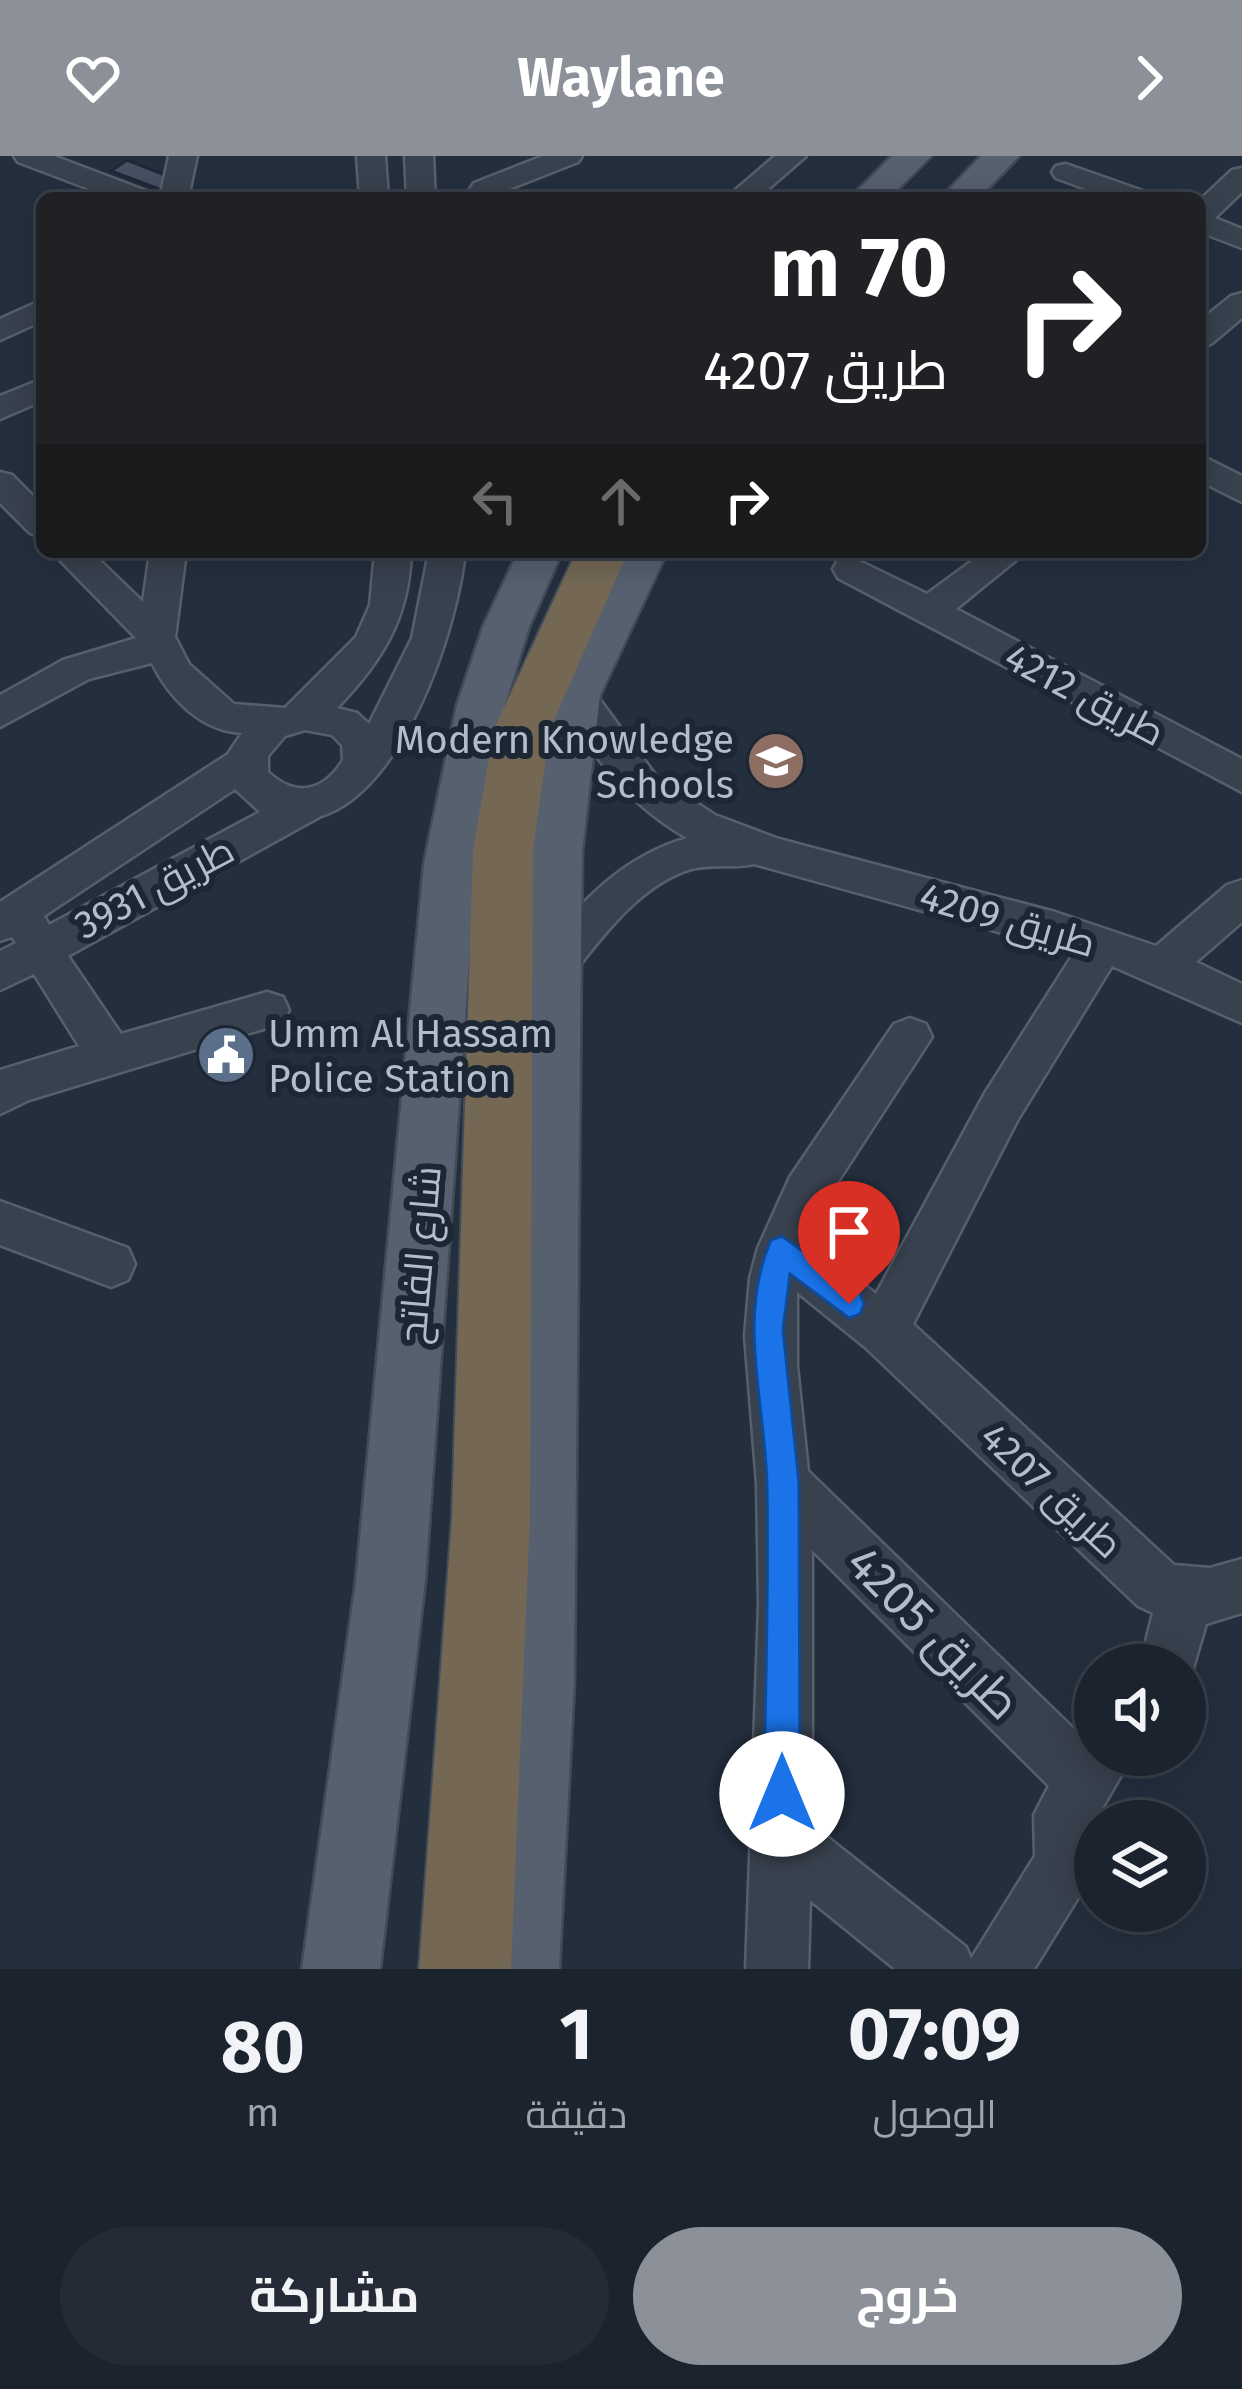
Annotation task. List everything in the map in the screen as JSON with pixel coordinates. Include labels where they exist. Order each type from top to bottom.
[{"type":"highway","points":[[466,1969],[491,1517],[503,850],[522,729],[599,558]]},
{"type":"main road","points":[[874,192],[913,156]]},
{"type":"main road","points":[[965,192],[1001,156]]},
{"type":"main road","name":"شارع الفاتح","points":[[341,1969],[367,1814],[389,1621],[446,892],[473,727],[514,601],[537,558]]},
{"type":"main road","points":[[520,1969],[538,1682],[556,852],[576,694],[642,558]]},
{"type":"street","points":[[28,156],[123,192]]},
{"type":"street","points":[[175,192],[183,156]]},
{"type":"street","points":[[371,156],[374,192]]},
{"type":"street","points":[[419,156],[421,192]]},
{"type":"street","points":[[480,156],[485,192]]},
{"type":"street","points":[[489,192],[568,156]]},
{"type":"street","points":[[747,192],[792,156]]},
{"type":"street","points":[[1117,192],[1135,156]]},
{"type":"street","points":[[1066,172],[1109,192]]},
{"type":"street","points":[[1206,213],[1242,176]]},
{"type":"street","points":[[1206,222],[1242,239]]},
{"type":"street","points":[[1206,332],[1242,302]]},
{"type":"street","points":[[0,332],[36,312]]},
{"type":"street","points":[[0,409],[36,391]]},
{"type":"street","points":[[1206,470],[1242,491]]},
{"type":"street","points":[[0,483],[36,518]]},
{"type":"street","points":[[76,558],[158,643],[175,672],[212,710],[244,722],[322,716],[350,727],[365,749],[365,762]]},
{"type":"street","points":[[158,643],[167,558]]},
{"type":"street","points":[[393,558],[389,607],[378,638],[363,660],[294,718],[261,734],[246,762],[248,777],[270,799],[309,804],[346,790],[412,690],[430,648],[446,558]]},
{"type":"street","points":[[927,612],[999,558]]},
{"type":"street","name":"طريق 4212","points":[[850,569],[1242,777]]},
{"type":"street","points":[[0,713],[92,662],[158,643]]},
{"type":"street","name":"طريق 4209","points":[[576,694],[616,756],[655,798],[709,830],[767,852],[1164,965],[1242,1005]]},
{"type":"street","name":"طريق 3931","points":[[9,917],[246,762]]},
{"type":"street","name":"طريق 3931","points":[[0,972],[309,804]]},
{"type":"street","name":"طريق 4209","points":[[553,967],[623,886],[648,868],[694,850],[718,847],[767,852]]},
{"type":"street","points":[[1164,965],[1242,897]]},
{"type":"street","points":[[9,917],[41,948],[112,1056]]},
{"type":"street","points":[[883,1330],[1001,1106],[1102,945]]},
{"type":"street","points":[[0,1094],[16,1084],[267,1010]]},
{"type":"street","name":"طريق 4205","points":[[777,1969],[783,1483],[768,1330],[771,1291],[782,1250],[813,1183],[910,1037]]},
{"type":"street","points":[[0,1223],[111,1264]]},
{"type":"street","name":"طريق 4207","points":[[782,1250],[883,1330],[1132,1566],[1157,1587],[1184,1598]]},
{"type":"street","name":"طريق 4205","points":[[783,1483],[1074,1749]]},
{"type":"street","points":[[1173,1644],[1184,1598],[1214,1598],[1242,1586]]},
{"type":"street","name":"طريق 4205","points":[[998,1969],[1065,1864],[1064,1815],[1090,1776]]},
{"type":"street","points":[[782,1839],[944,1969]]},
{"type":"building","points":[[127,160],[170,177],[164,191],[111,171]]},
{"type":"place","name":"Modern Knowledge Schools","points":[[776,761]]},
{"type":"place","name":"Umm Al Hassam Police Station","points":[[226,1055]]},
{"type":"route","points":[[782,1794],[783,1483],[768,1330],[771,1291],[782,1250],[849,1304]]}]
